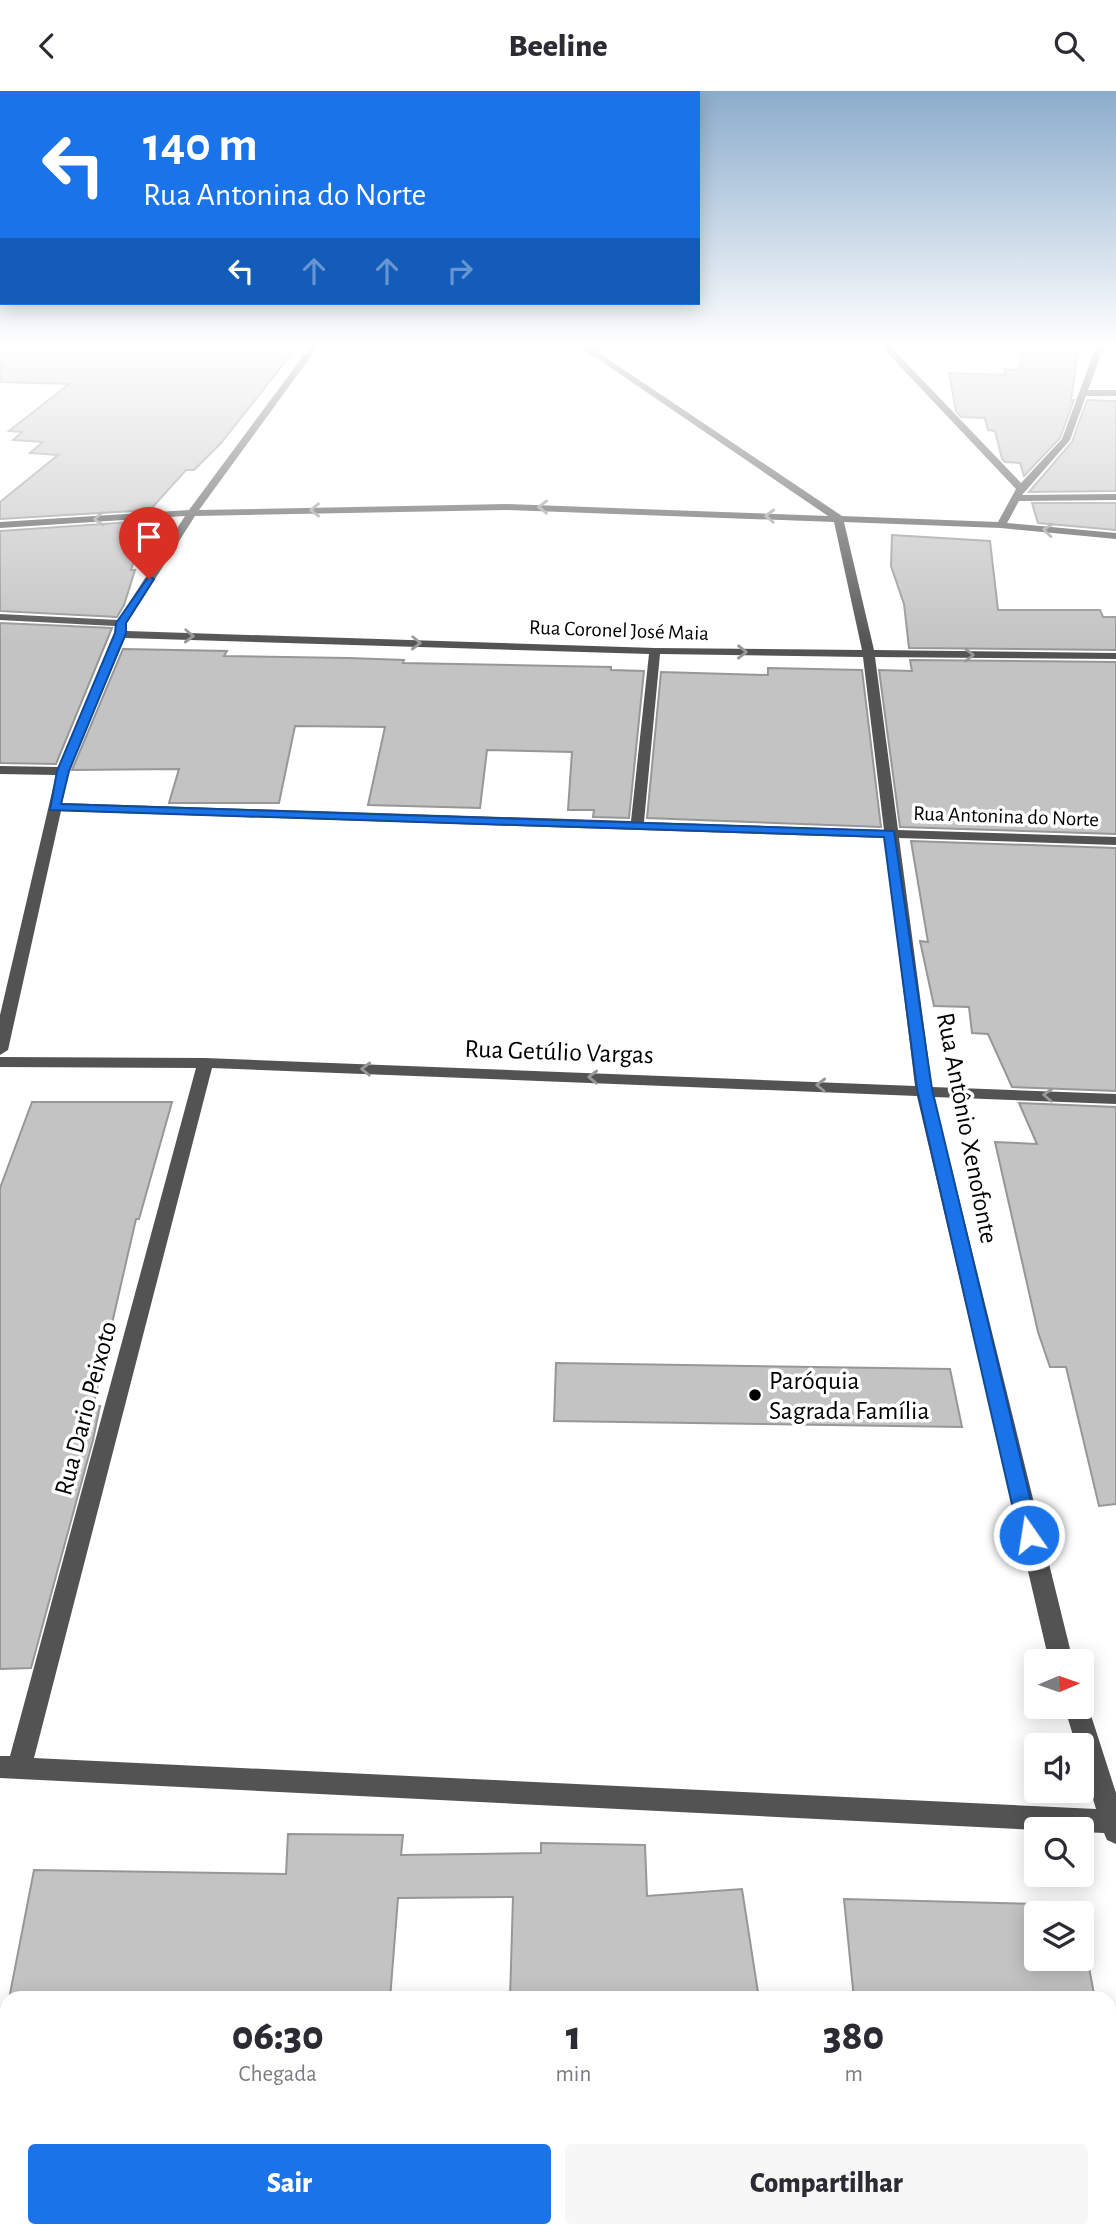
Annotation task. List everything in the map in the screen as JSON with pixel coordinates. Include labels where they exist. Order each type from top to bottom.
[{"type":"street","points":[[0,1050],[63,771],[121,628],[192,513],[243,444]]},
{"type":"street","points":[[728,444],[838,518]]},
{"type":"street","points":[[974,444],[1019,493],[1116,497]]},
{"type":"street","points":[[1002,525],[1019,493],[1062,444]]},
{"type":"street","points":[[0,525],[192,513],[506,507],[1002,525],[1116,536]]},
{"type":"street","name":"Rua Antônio Xenofonte","points":[[838,518],[869,655],[925,1089],[1058,1649]]},
{"type":"street","name":"Rua Coronel José Maia","points":[[0,617],[121,628],[655,651],[1116,656]]},
{"type":"street","points":[[637,826],[655,651]]},
{"type":"street","points":[[0,770],[63,771]]},
{"type":"street","name":"Rua Antonina do Norte","points":[[54,807],[1116,841]]},
{"type":"street","name":"Rua Getúlio Vargas","points":[[0,1062],[205,1063],[925,1089],[1116,1099]]},
{"type":"street","name":"Rua Dario Peixoto","points":[[9,1767],[205,1063]]},
{"type":"street","points":[[9,1767],[1115,1825],[1080,1719]]},
{"type":"building","points":[[40,444],[220,444],[194,470],[186,470],[150,510],[0,519],[0,502],[58,455],[30,453]]},
{"type":"building","points":[[998,444],[1054,444],[1024,476],[1020,463],[1005,462]]},
{"type":"building","points":[[1070,444],[1116,444],[1116,491],[1029,492]]},
{"type":"building","points":[[1032,503],[1116,503],[1116,530],[1038,523]]},
{"type":"building","points":[[146,521],[131,570],[135,570],[124,605],[117,617],[0,611],[0,531]]},
{"type":"building","points":[[892,535],[990,541],[998,610],[1100,610],[1103,617],[1116,617],[1116,650],[909,648],[904,604],[891,566]]},
{"type":"building","points":[[0,623],[112,628],[56,764],[0,763]]},
{"type":"building","points":[[123,649],[227,651],[224,656],[611,667],[611,670],[644,671],[629,818],[593,817],[594,810],[568,810],[572,752],[487,750],[480,808],[368,805],[385,727],[295,726],[279,803],[169,803],[179,769],[72,770]]},
{"type":"building","points":[[910,660],[1116,662],[1116,834],[900,827],[879,670],[912,671]]},
{"type":"building","points":[[768,668],[862,670],[881,827],[647,818],[661,672],[768,675]]},
{"type":"building","points":[[911,841],[1116,848],[1116,1091],[1012,1087],[988,1034],[972,1033],[969,1007],[934,1006],[920,941],[928,942]]},
{"type":"building","points":[[32,1102],[172,1102],[139,1219],[136,1219],[93,1406],[100,1406],[93,1440],[31,1668],[0,1669],[0,1188]]},
{"type":"building","points":[[1019,1103],[1116,1107],[1116,1504],[1099,1506],[1066,1367],[1050,1367],[1038,1332],[995,1142],[1037,1144]]},
{"type":"building","name":"Paróquia Sagrada Família","points":[[556,1363],[950,1369],[962,1427],[554,1421]]},
{"type":"building","points":[[288,1834],[403,1835],[401,1855],[541,1853],[541,1843],[645,1845],[647,1896],[742,1889],[758,1991],[510,1991],[513,1897],[398,1898],[391,1991],[11,1991],[34,1870],[286,1874]]},
{"type":"building","points":[[844,1899],[1024,1904],[1024,1971],[1090,1971],[1093,1991],[853,1991]]},
{"type":"place","name":"Paróquia Sagrada Família","points":[[755,1395]]},
{"type":"route","points":[[149,579],[121,623],[121,633],[63,771],[54,807],[890,833],[925,1089],[1029,1535]]}]
